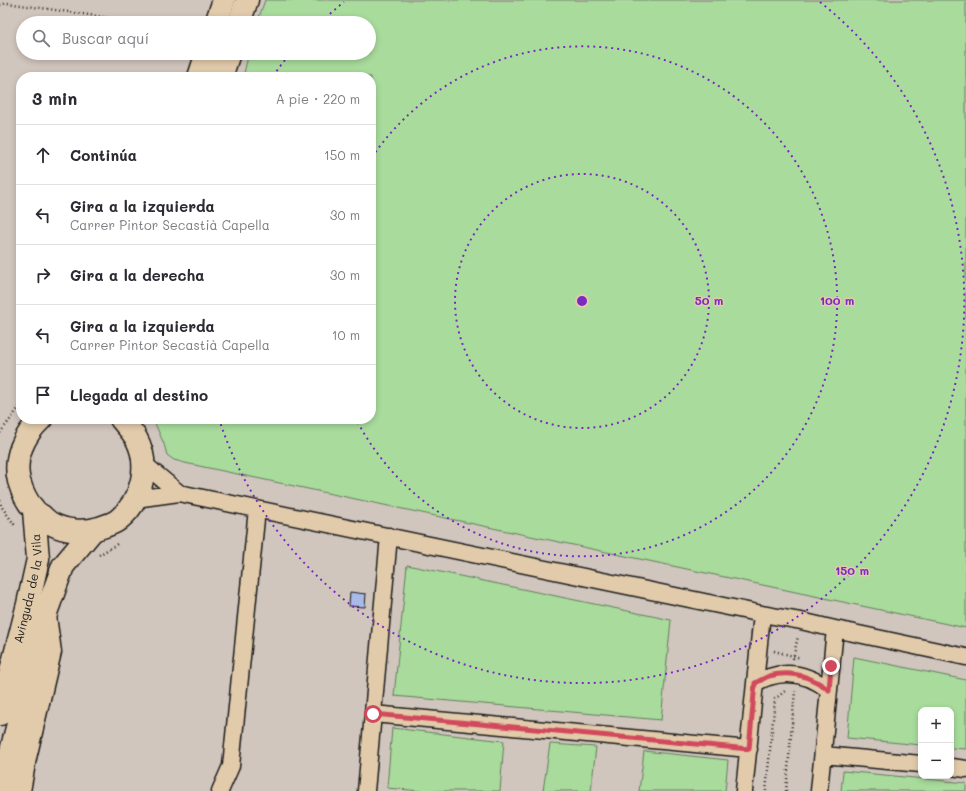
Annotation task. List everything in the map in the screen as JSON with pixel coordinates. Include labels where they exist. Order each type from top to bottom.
[{"type":"street","points":[[218,16],[224,0]]},
{"type":"street","points":[[241,16],[247,0]]},
{"type":"street","points":[[200,72],[204,60]]},
{"type":"street","points":[[223,72],[227,60]]},
{"type":"street","points":[[35,424],[24,441],[19,455],[18,468],[22,491],[34,510],[51,523],[61,528],[76,531],[93,530],[118,520],[135,499],[142,482],[144,464],[142,451],[137,439],[126,424]]},
{"type":"street","points":[[144,464],[178,493]]},
{"type":"street","points":[[135,499],[178,493],[801,621],[835,630],[966,657]]},
{"type":"street","points":[[220,791],[231,766],[257,509]]},
{"type":"street","name":"Avinguda de la Vila","points":[[0,714],[38,559],[34,510]]},
{"type":"street","name":"Avinguda de la Vila","points":[[5,791],[10,755],[47,610],[62,566],[93,530]]},
{"type":"street","points":[[366,791],[389,536]]},
{"type":"street","name":"Avinguda de la Vila","points":[[22,791],[28,758],[53,652],[47,610]]},
{"type":"street","points":[[744,791],[762,614]]},
{"type":"street","points":[[819,791],[835,630]]},
{"type":"street","points":[[755,683],[781,674],[793,674],[808,677],[819,682],[829,690]]},
{"type":"street","points":[[373,714],[749,749]]},
{"type":"street","points":[[823,755],[918,764]]},
{"type":"street","points":[[954,767],[966,769]]},
{"type":"path","points":[[0,5],[6,3],[96,16]]},
{"type":"path","points":[[0,433],[16,412]]},
{"type":"path","points":[[0,500],[1,506],[16,527],[17,533]]},
{"type":"path","points":[[786,791],[795,691],[793,656]]},
{"type":"path","points":[[766,791],[775,699],[786,690],[800,657]]},
{"type":"green space","points":[[265,0],[966,0],[966,628],[185,463],[174,460],[167,455],[155,424],[376,424],[376,72],[244,72],[247,60],[376,60],[376,16],[259,16]]},
{"type":"green space","points":[[407,565],[671,620],[661,720],[394,696]]},
{"type":"green space","points":[[854,657],[966,680],[966,749],[954,748],[954,707],[918,707],[918,745],[847,738]]},
{"type":"green space","points":[[392,728],[504,741],[500,791],[421,791],[387,788]]},
{"type":"green space","points":[[550,744],[596,747],[591,791],[543,791]]},
{"type":"green space","points":[[644,751],[728,760],[725,791],[639,791]]},
{"type":"green space","points":[[843,771],[966,783],[966,791],[841,791]]},
{"type":"building","points":[[350,592],[366,594],[365,607],[349,606]]},
{"type":"route","points":[[373,714],[749,749],[755,683],[781,674],[797,674],[819,682],[829,690],[831,666]]}]
